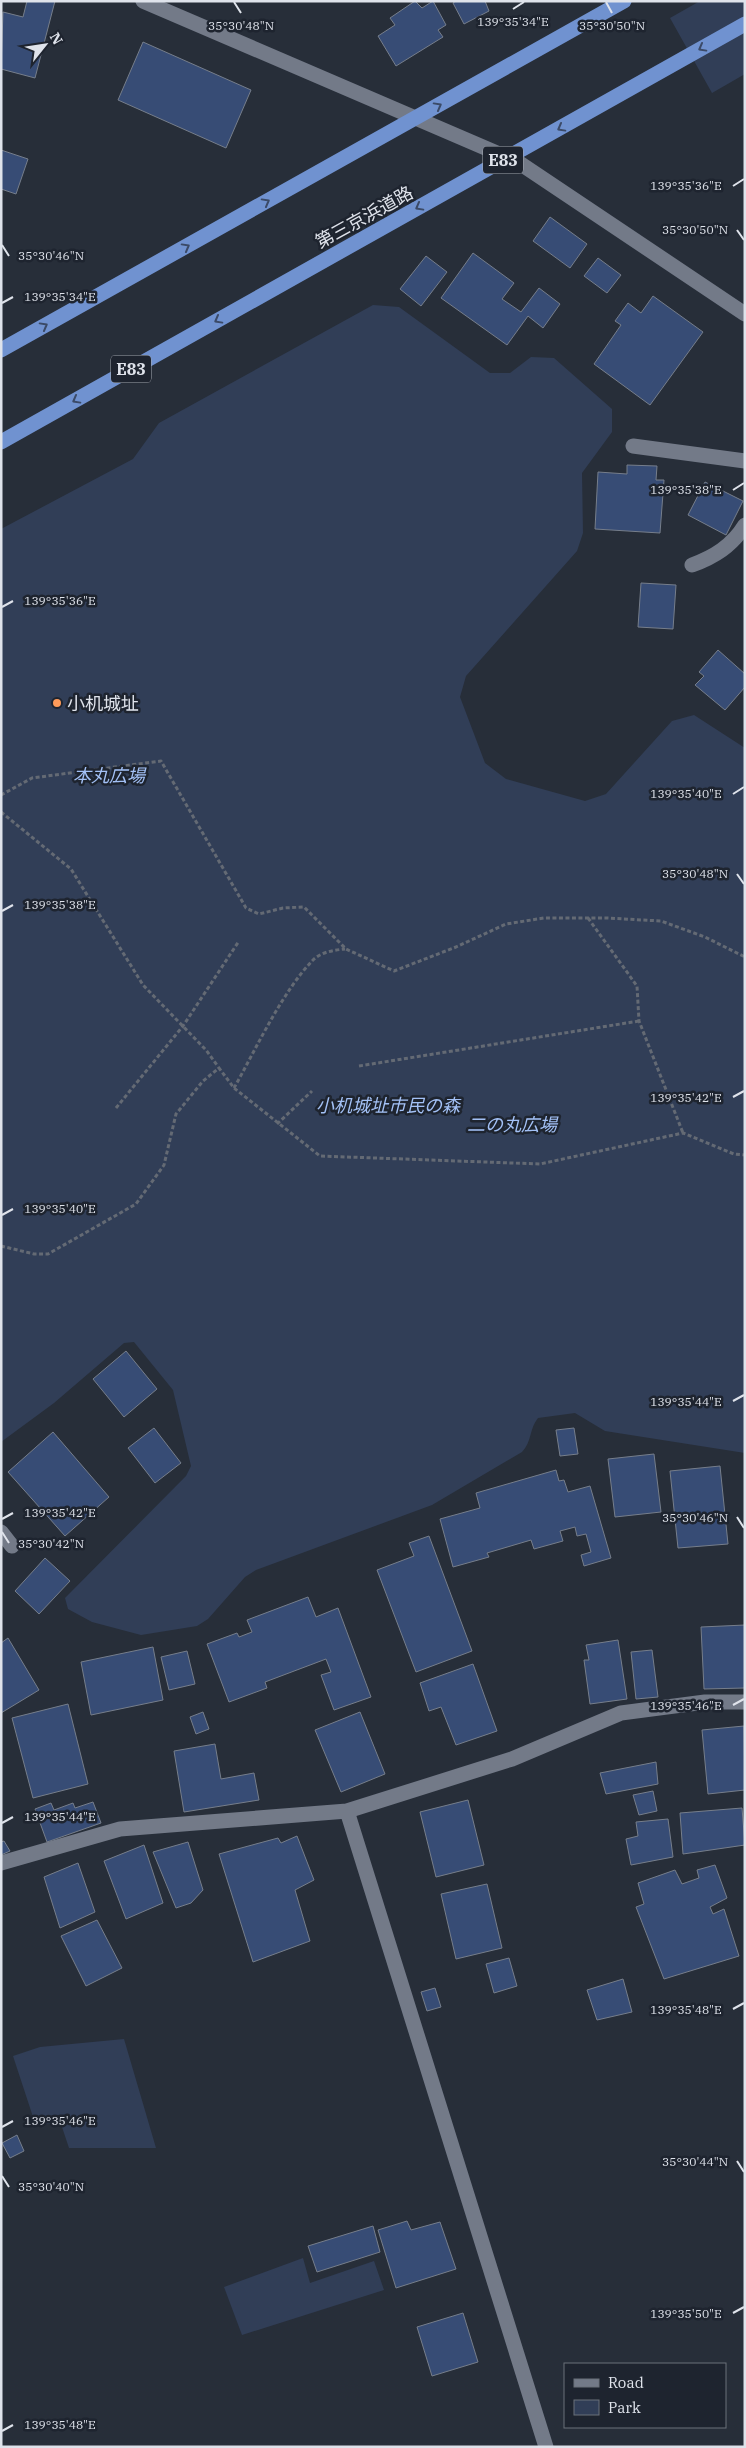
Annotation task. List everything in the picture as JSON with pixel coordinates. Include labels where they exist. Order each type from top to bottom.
[{"type":"highway","points":[[1,350],[624,1]]},
{"type":"highway","name":"第三京浜道路","points":[[1,442],[745,24]]},
{"type":"street","points":[[143,1],[518,162],[745,314]]},
{"type":"street","points":[[633,446],[745,461]]},
{"type":"street","points":[[692,565],[710,559],[726,548],[745,526]]},
{"type":"street","points":[[1,1532],[12,1546]]},
{"type":"street","points":[[1,1863],[120,1829],[347,1811],[512,1759],[621,1713],[705,1702],[745,1702]]},
{"type":"street","points":[[347,1811],[546,2447]]},
{"type":"path","points":[[1,795],[32,778],[162,761],[246,908],[259,914],[283,908],[304,907],[346,949],[394,970],[456,947],[506,924],[544,918],[661,921],[706,937],[745,957]]},
{"type":"path","points":[[1,812],[72,869],[143,985],[206,1050],[234,1088],[277,1124],[320,1156],[540,1164],[683,1133],[734,1154],[745,1155]]},
{"type":"path","points":[[588,918],[637,986],[639,1021],[683,1133]]},
{"type":"path","points":[[116,1108],[183,1026],[238,941]]},
{"type":"path","points":[[234,1088],[287,995],[314,959],[329,951],[346,949]]},
{"type":"path","points":[[359,1066],[639,1021]]},
{"type":"path","points":[[1,1246],[34,1254],[48,1254],[136,1204],[164,1165],[176,1114],[203,1081],[219,1068]]},
{"type":"path","points":[[277,1124],[312,1090]]},
{"type":"green space","points":[[700,1],[745,1],[745,74],[712,93],[670,18]]},
{"type":"green space","name":"小机城址市民の森","points":[[373,305],[399,307],[490,373],[510,373],[531,357],[554,358],[612,409],[612,432],[582,473],[583,533],[577,551],[466,676],[460,697],[485,763],[506,779],[585,801],[606,794],[672,721],[694,715],[745,748],[745,1453],[605,1431],[575,1413],[538,1418],[522,1452],[432,1505],[256,1570],[245,1577],[208,1619],[197,1626],[141,1635],[92,1622],[68,1609],[65,1598],[186,1476],[191,1466],[173,1390],[134,1342],[124,1343],[54,1403],[1,1442],[1,529],[133,459],[159,423]]},
{"type":"green space","points":[[124,2039],[156,2148],[69,2148],[61,2124],[35,2123],[13,2056],[40,2047]]},
{"type":"green space","points":[[303,2258],[310,2283],[374,2261],[384,2290],[242,2335],[224,2287]]},
{"type":"building","points":[[27,1],[55,1],[35,78],[1,69],[3,12],[23,17]]},
{"type":"building","points":[[415,1],[422,8],[433,1],[446,25],[438,30],[443,37],[396,66],[378,36],[395,25],[390,18]]},
{"type":"building","points":[[456,1],[485,1],[489,11],[464,24],[453,3]]},
{"type":"building","points":[[143,42],[251,90],[226,148],[118,100]]},
{"type":"building","points":[[1,150],[28,159],[16,194],[1,189]]},
{"type":"building","points":[[550,217],[587,244],[570,268],[533,241]]},
{"type":"building","points":[[473,253],[514,283],[502,299],[521,312],[539,288],[560,304],[543,328],[528,316],[507,345],[441,298]]},
{"type":"building","points":[[426,256],[447,272],[421,306],[400,289]]},
{"type":"building","points":[[598,258],[621,275],[607,293],[584,276]]},
{"type":"building","points":[[653,296],[703,332],[650,405],[594,364],[621,325],[615,321],[628,303],[641,313]]},
{"type":"building","points":[[627,465],[657,466],[656,480],[664,480],[660,533],[595,529],[598,472],[627,474]]},
{"type":"building","points":[[705,482],[743,501],[726,535],[688,515]]},
{"type":"building","points":[[641,583],[676,585],[673,629],[638,627]]},
{"type":"building","points":[[718,650],[745,674],[745,687],[725,710],[695,685],[704,676],[699,672]]},
{"type":"building","points":[[126,1351],[157,1389],[124,1417],[93,1379]]},
{"type":"building","points":[[154,1428],[181,1463],[155,1483],[128,1448]]},
{"type":"building","points":[[574,1428],[578,1454],[560,1456],[556,1430]]},
{"type":"building","points":[[53,1432],[109,1497],[65,1536],[8,1472]]},
{"type":"building","points":[[654,1454],[661,1512],[615,1517],[608,1459]]},
{"type":"building","points":[[720,1466],[728,1544],[678,1548],[670,1471]]},
{"type":"building","points":[[556,1470],[559,1481],[564,1480],[568,1492],[590,1486],[611,1558],[584,1566],[581,1555],[591,1552],[586,1534],[577,1536],[575,1527],[560,1531],[563,1541],[534,1549],[531,1540],[487,1553],[489,1557],[453,1567],[440,1519],[480,1508],[476,1493]]},
{"type":"building","points":[[429,1536],[472,1651],[416,1672],[377,1570],[414,1556],[409,1543]]},
{"type":"building","points":[[45,1558],[70,1581],[39,1614],[15,1591]]},
{"type":"building","points":[[308,1597],[316,1617],[338,1608],[371,1697],[334,1710],[321,1675],[331,1672],[326,1659],[265,1682],[267,1688],[229,1702],[207,1644],[237,1633],[239,1637],[252,1632],[247,1620]]},
{"type":"building","points":[[745,1625],[745,1688],[704,1689],[701,1627]]},
{"type":"building","points":[[8,1638],[39,1690],[1,1713],[1,1643]]},
{"type":"building","points":[[618,1640],[627,1699],[590,1704],[584,1660],[589,1660],[586,1645]]},
{"type":"building","points":[[153,1647],[163,1700],[91,1715],[81,1662]]},
{"type":"building","points":[[652,1650],[658,1697],[636,1699],[631,1652]]},
{"type":"building","points":[[187,1651],[195,1684],[169,1690],[161,1657]]},
{"type":"building","points":[[473,1664],[497,1731],[456,1745],[441,1707],[429,1711],[420,1683]]},
{"type":"building","points":[[68,1704],[88,1784],[33,1798],[12,1718]]},
{"type":"building","points":[[203,1712],[209,1729],[196,1734],[190,1717]]},
{"type":"building","points":[[360,1712],[385,1774],[341,1792],[315,1730]]},
{"type":"building","points":[[744,1726],[745,1790],[708,1794],[702,1730]]},
{"type":"building","points":[[215,1744],[221,1779],[254,1773],[259,1800],[184,1812],[174,1751]]},
{"type":"building","points":[[656,1762],[658,1784],[606,1794],[600,1773]]},
{"type":"building","points":[[653,1791],[657,1811],[639,1815],[633,1795]]},
{"type":"building","points":[[468,1800],[484,1865],[436,1877],[420,1812]]},
{"type":"building","points":[[93,1802],[101,1823],[47,1842],[35,1809],[51,1803],[54,1810],[73,1803],[75,1808]]},
{"type":"building","points":[[742,1808],[745,1845],[683,1854],[680,1813]]},
{"type":"building","points":[[668,1819],[673,1857],[631,1865],[626,1839],[638,1836],[636,1822]]},
{"type":"building","points":[[297,1836],[314,1880],[295,1890],[310,1941],[253,1962],[219,1854],[278,1838],[281,1843]]},
{"type":"building","points":[[4,1841],[10,1851],[1,1855],[1,1842]]},
{"type":"building","points":[[188,1842],[203,1890],[191,1903],[176,1908],[153,1852]]},
{"type":"building","points":[[144,1845],[163,1903],[126,1919],[104,1861]]},
{"type":"building","points":[[78,1863],[95,1912],[60,1928],[44,1877]]},
{"type":"building","points":[[715,1865],[727,1898],[710,1907],[713,1914],[724,1909],[739,1956],[664,1979],[636,1907],[644,1904],[638,1883],[675,1870],[682,1884],[699,1878],[697,1870]]},
{"type":"building","points":[[487,1884],[502,1948],[456,1959],[441,1894]]},
{"type":"building","points":[[97,1920],[122,1968],[86,1986],[61,1936]]},
{"type":"building","points":[[509,1958],[517,1986],[494,1993],[486,1964]]},
{"type":"building","points":[[623,1979],[632,2012],[597,2020],[587,1990]]},
{"type":"building","points":[[435,1988],[441,2007],[427,2011],[421,1992]]},
{"type":"building","points":[[17,2135],[24,2151],[10,2158],[2,2143]]},
{"type":"building","points":[[407,2221],[411,2230],[440,2222],[456,2269],[396,2288],[378,2230]]},
{"type":"building","points":[[373,2226],[380,2252],[317,2272],[308,2246]]},
{"type":"building","points":[[463,2313],[478,2362],[432,2376],[417,2327]]},
{"type":"place","name":"小机城址","points":[[57,703]]},
{"type":"park label","name":"本丸広場","points":[[109,775]]},
{"type":"park label","name":"二の丸広場","points":[[512,1124]]}]
